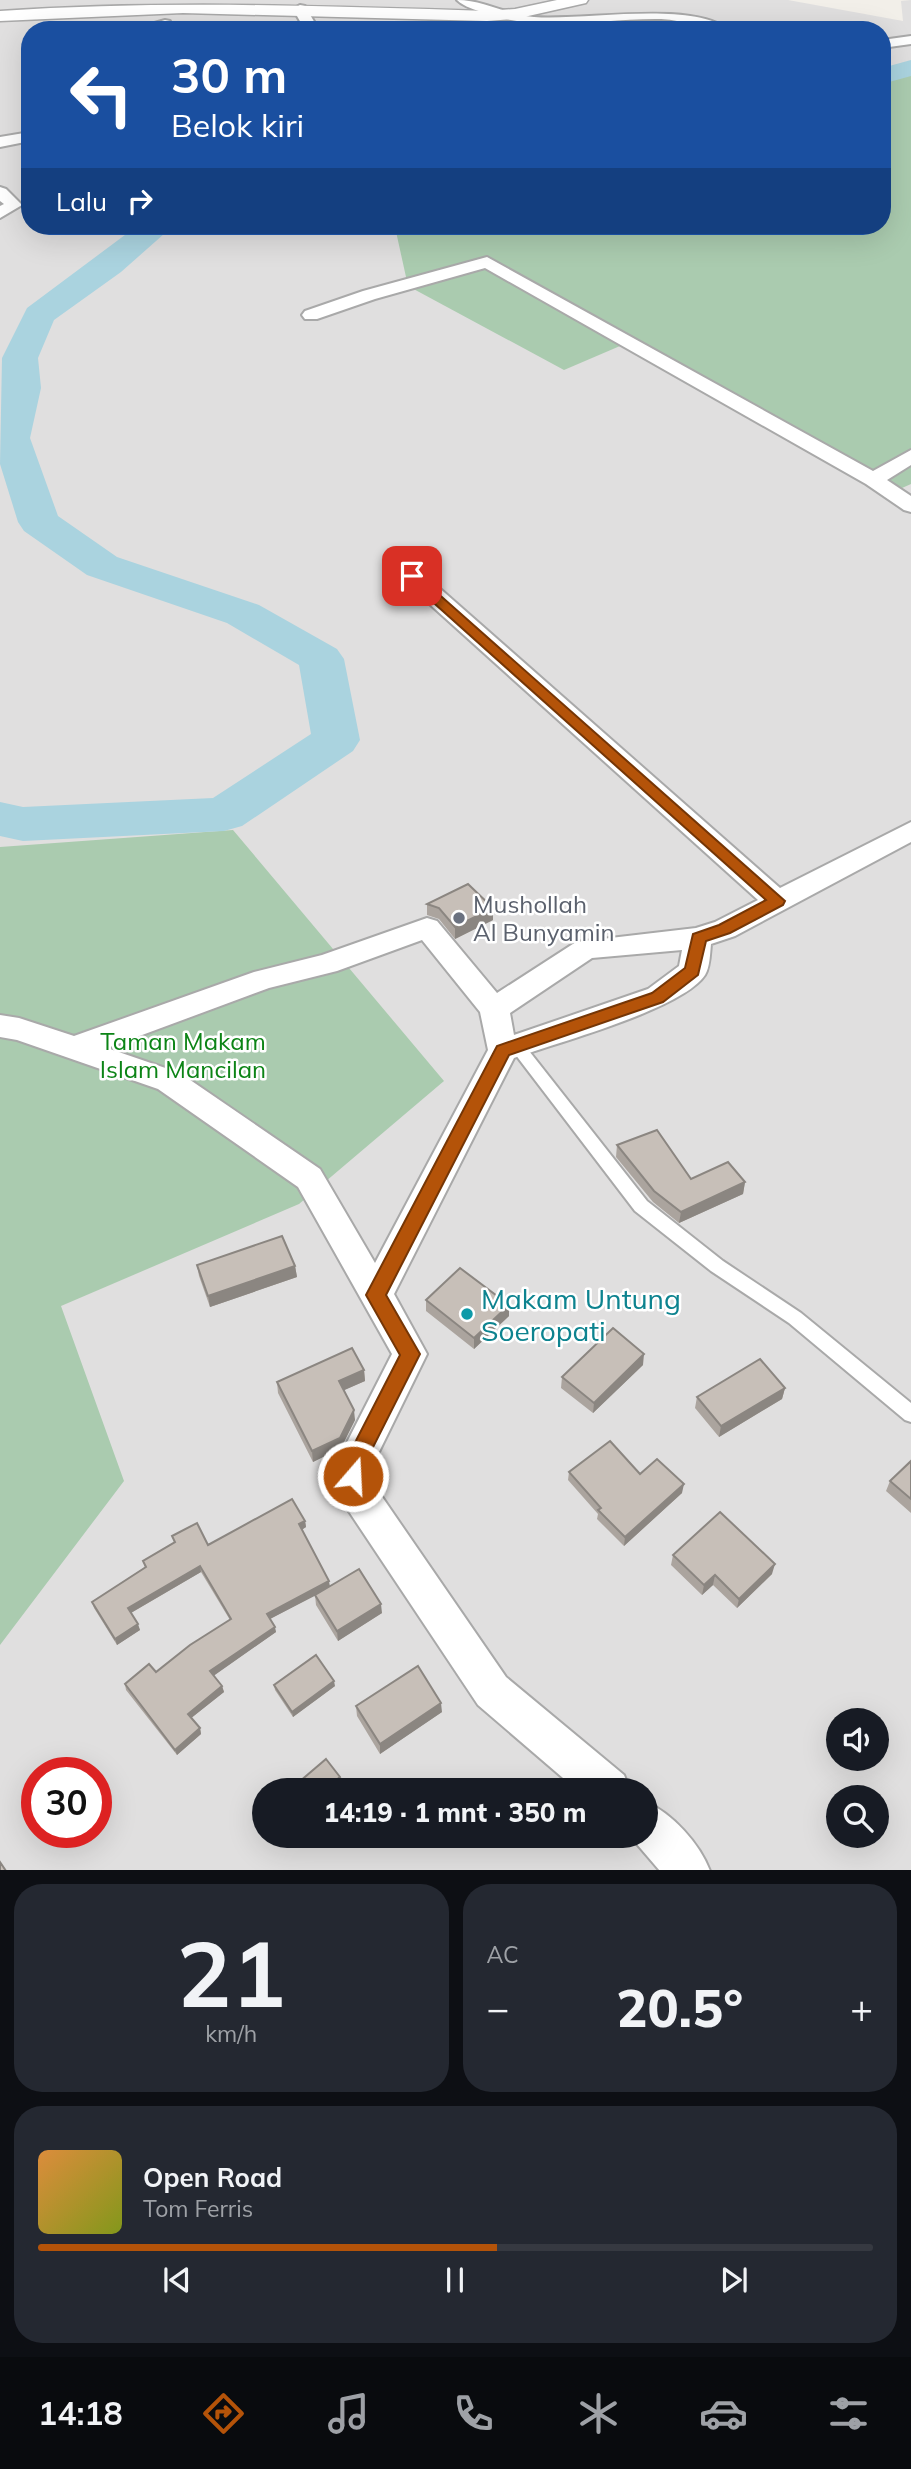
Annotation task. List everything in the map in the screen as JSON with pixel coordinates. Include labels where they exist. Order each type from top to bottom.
[{"type":"street","points":[[463,0],[504,15],[580,0]]},
{"type":"street","points":[[0,16],[65,10],[201,4],[504,15],[536,21],[565,21],[636,13],[676,13],[711,21]]},
{"type":"street","points":[[153,8],[163,21]]},
{"type":"street","points":[[300,9],[307,21]]},
{"type":"street","points":[[891,43],[911,40]]},
{"type":"street","points":[[0,142],[21,138]]},
{"type":"street","points":[[0,192],[14,205],[0,213]]},
{"type":"street","points":[[311,315],[369,295],[487,262],[873,480],[911,506]]},
{"type":"street","points":[[873,480],[911,456]]},
{"type":"street","points":[[412,576],[777,901]]},
{"type":"street","points":[[494,1009],[586,949],[698,938],[725,929],[911,831]]},
{"type":"street","points":[[74,1048],[264,979],[327,964],[426,928],[494,1009],[510,1048]]},
{"type":"street","points":[[376,1295],[510,1048],[658,997],[692,971],[698,938]]},
{"type":"street","points":[[0,1026],[19,1029],[169,1081],[309,1178],[410,1354],[357,1458],[353,1476],[361,1498],[492,1692],[595,1778]]},
{"type":"street","points":[[658,1836],[688,1870]]},
{"type":"lane","points":[[510,1048],[641,1206],[717,1266],[795,1318],[911,1414]]},
{"type":"shaded area","points":[[0,0],[788,0],[903,21],[901,1],[911,0],[911,1870],[0,1870]]},
{"type":"green space","points":[[911,70],[911,484],[902,488],[627,343],[564,370],[408,286],[397,235],[891,235],[891,76]]},
{"type":"green space","name":"Taman Makam Islam Mancilan","points":[[233,830],[444,1081],[299,1204],[61,1306],[124,1481],[0,1645],[0,847]]},
{"type":"building","points":[[468,884],[493,908],[455,927],[439,908],[427,904]]},
{"type":"building","points":[[657,1130],[691,1179],[728,1162],[745,1182],[681,1212],[654,1191],[617,1145]]},
{"type":"building","points":[[282,1236],[295,1266],[208,1296],[197,1265]]},
{"type":"building","name":"Makam Untung Soeropati","points":[[460,1268],[509,1305],[474,1338],[426,1300]]},
{"type":"building","points":[[613,1328],[644,1354],[594,1403],[562,1377]]},
{"type":"building","points":[[352,1348],[364,1370],[339,1381],[354,1410],[340,1438],[312,1451],[277,1382]]},
{"type":"building","points":[[760,1359],[785,1388],[721,1426],[697,1397]]},
{"type":"building","points":[[610,1441],[640,1474],[657,1459],[684,1484],[625,1537],[598,1510],[601,1508],[569,1472]]},
{"type":"building","points":[[911,1461],[911,1499],[890,1481]]},
{"type":"building","points":[[292,1499],[305,1521],[299,1524],[329,1581],[267,1614],[275,1627],[210,1671],[222,1686],[188,1714],[200,1728],[175,1750],[125,1684],[149,1664],[156,1672],[190,1645],[231,1619],[200,1566],[128,1608],[138,1624],[115,1639],[92,1602],[146,1567],[143,1561],[175,1542],[172,1536],[197,1523],[208,1545]]},
{"type":"building","points":[[720,1512],[775,1564],[739,1599],[715,1575],[704,1585],[673,1555]]},
{"type":"building","points":[[359,1569],[381,1604],[337,1631],[315,1595]]},
{"type":"building","points":[[316,1655],[334,1681],[292,1712],[274,1685]]},
{"type":"building","points":[[418,1666],[441,1703],[380,1744],[356,1706]]},
{"type":"building","points":[[326,1759],[340,1777],[339,1778],[304,1778]]},
{"type":"waterway","points":[[891,74],[911,68]]},
{"type":"waterway","points":[[0,819],[23,824],[224,814],[336,740],[321,659],[243,614],[102,566],[39,522],[11,438],[22,388],[20,358],[39,315],[146,235]]},
{"type":"place","name":"Mushollah Al Bunyamin","points":[[459,918]]},
{"type":"place","name":"Makam Untung Soeropati","points":[[467,1314]]},
{"type":"route","points":[[353,1476],[357,1458],[410,1354],[376,1295],[503,1051],[658,997],[692,971],[698,938],[725,929],[777,901],[412,576]]}]
